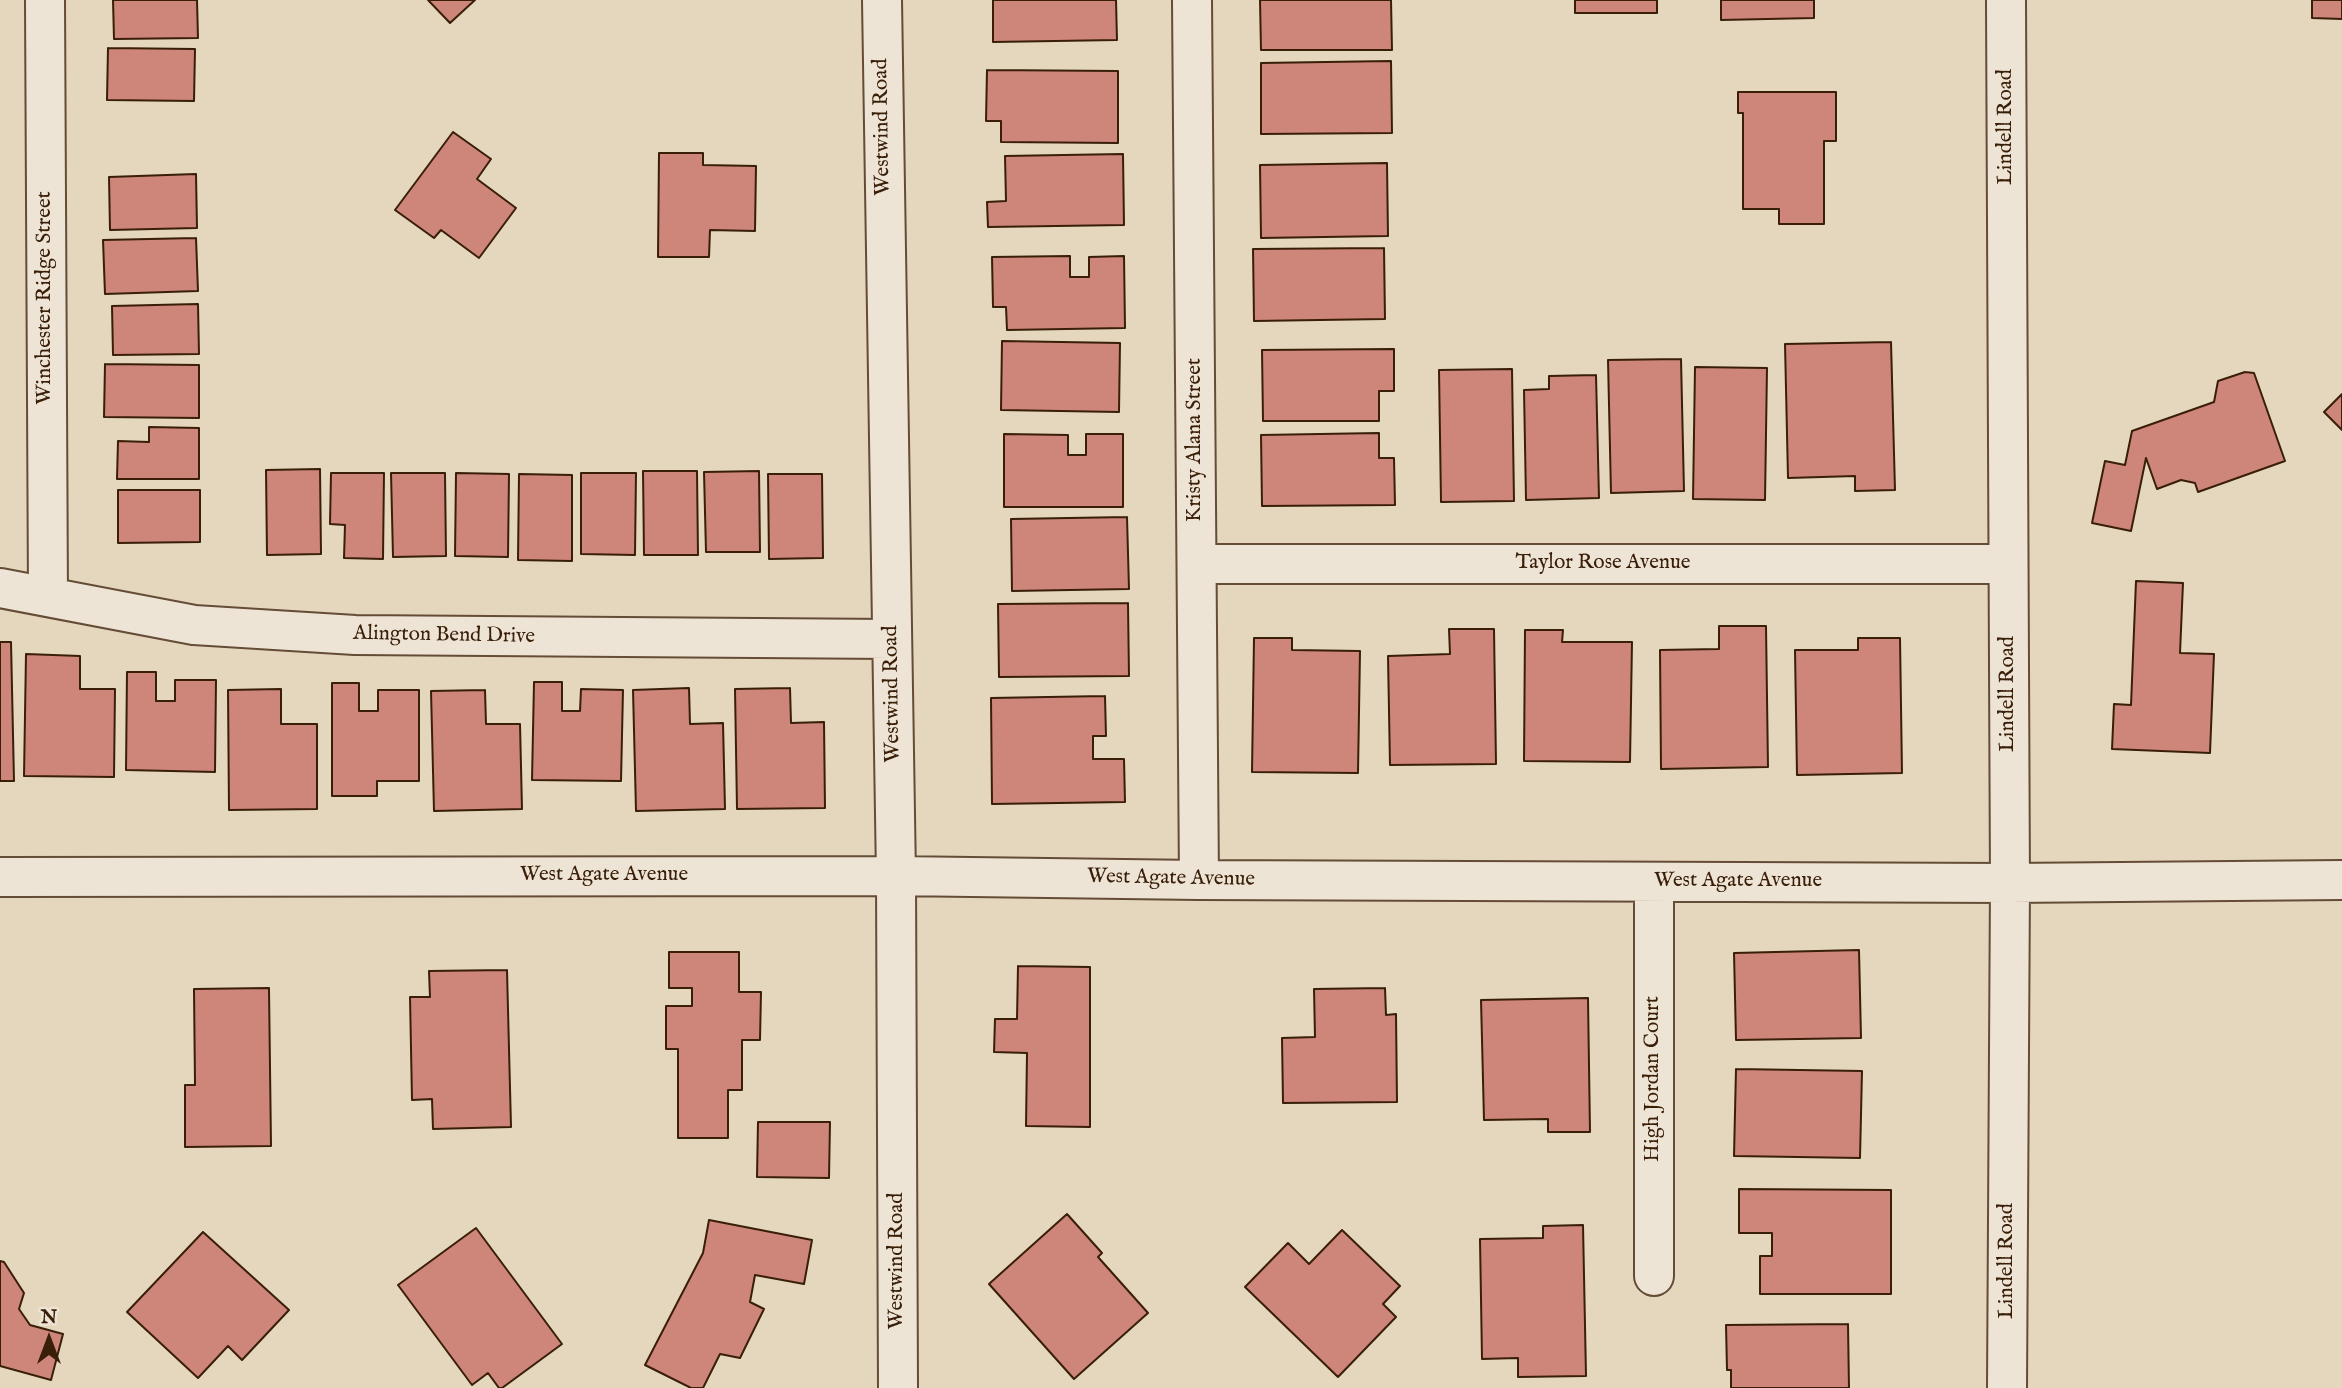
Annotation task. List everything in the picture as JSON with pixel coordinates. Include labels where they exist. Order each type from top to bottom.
[{"type":"street","name":"Winchester Ridge Street","points":[[45,0],[48,597]]},
{"type":"street","name":"Westwind Road","points":[[882,0],[897,876],[898,1388]]},
{"type":"street","name":"Kristy Alana Street","points":[[1192,0],[1199,880]]},
{"type":"street","name":"Lindell Road","points":[[2006,0],[2010,883],[2007,1388]]},
{"type":"street","name":"Taylor Rose Avenue","points":[[1197,565],[2008,565]]},
{"type":"street","name":"Alington Bend Drive","points":[[0,588],[194,625],[355,635],[891,639]]},
{"type":"street","name":"West Agate Avenue","points":[[0,877],[897,876],[1199,880],[2010,883],[2342,880]]},
{"type":"street","name":"High Jordan Court","points":[[1654,882],[1654,1276]]},
{"type":"building","points":[[113,0],[197,0],[198,38],[114,39]]},
{"type":"building","points":[[428,0],[475,0],[450,23]]},
{"type":"building","points":[[993,0],[1116,0],[1117,40],[993,42]]},
{"type":"building","points":[[1260,0],[1391,0],[1392,50],[1261,50]]},
{"type":"building","points":[[1575,0],[1657,0],[1657,13],[1575,13]]},
{"type":"building","points":[[1721,0],[1814,0],[1814,18],[1721,20]]},
{"type":"building","points":[[2312,0],[2342,0],[2342,19],[2312,18]]},
{"type":"building","points":[[108,48],[195,49],[194,101],[107,100]]},
{"type":"building","points":[[1391,61],[1392,133],[1261,134],[1261,63]]},
{"type":"building","points":[[987,70],[1118,71],[1118,143],[1001,142],[1001,121],[986,121]]},
{"type":"building","points":[[1738,92],[1836,92],[1836,141],[1824,141],[1824,224],[1779,224],[1779,209],[1743,209],[1743,113],[1738,113]]},
{"type":"building","points":[[453,132],[491,159],[477,179],[516,208],[479,258],[441,230],[434,238],[395,210]]},
{"type":"building","points":[[659,153],[703,153],[703,165],[756,166],[755,231],[710,230],[709,257],[658,257]]},
{"type":"building","points":[[1123,154],[1124,225],[988,227],[987,202],[1006,201],[1005,156]]},
{"type":"building","points":[[1387,163],[1388,236],[1261,238],[1260,165]]},
{"type":"building","points":[[196,174],[197,228],[110,230],[109,177]]},
{"type":"building","points":[[196,238],[198,291],[105,294],[103,240]]},
{"type":"building","points":[[1384,248],[1385,319],[1254,321],[1253,249]]},
{"type":"building","points":[[1070,256],[1070,277],[1089,277],[1089,257],[1124,256],[1125,328],[1007,330],[1006,307],[993,307],[992,257]]},
{"type":"building","points":[[198,304],[199,354],[113,355],[112,306]]},
{"type":"building","points":[[1002,341],[1120,343],[1119,412],[1001,410]]},
{"type":"building","points":[[1891,342],[1895,490],[1855,491],[1855,476],[1788,478],[1785,344]]},
{"type":"building","points":[[1394,349],[1394,391],[1379,391],[1379,421],[1263,421],[1262,350]]},
{"type":"building","points":[[1681,359],[1684,491],[1611,493],[1608,360]]},
{"type":"building","points":[[105,364],[199,365],[199,418],[104,417]]},
{"type":"building","points":[[1695,367],[1767,368],[1765,500],[1693,499]]},
{"type":"building","points":[[1512,369],[1514,501],[1441,502],[1439,370]]},
{"type":"building","points":[[2245,372],[2254,373],[2285,461],[2198,492],[2195,483],[2181,480],[2157,489],[2146,458],[2131,531],[2092,523],[2105,461],[2125,465],[2132,431],[2214,402],[2218,381]]},
{"type":"building","points":[[1596,375],[1599,498],[1526,500],[1524,390],[1549,389],[1549,376]]},
{"type":"building","points":[[2342,394],[2342,430],[2324,412]]},
{"type":"building","points":[[149,427],[199,428],[199,479],[117,479],[118,441],[149,442]]},
{"type":"building","points":[[1379,433],[1379,458],[1394,458],[1395,505],[1262,506],[1261,435]]},
{"type":"building","points":[[1004,434],[1068,435],[1068,455],[1086,455],[1086,434],[1123,434],[1123,507],[1004,507]]},
{"type":"building","points":[[320,469],[321,554],[267,555],[266,470]]},
{"type":"building","points":[[643,471],[697,471],[698,555],[644,555]]},
{"type":"building","points":[[759,471],[760,552],[706,552],[704,472]]},
{"type":"building","points":[[331,473],[384,473],[383,559],[344,558],[345,525],[330,524]]},
{"type":"building","points":[[391,473],[445,473],[446,556],[393,557]]},
{"type":"building","points":[[456,473],[509,474],[508,557],[455,556]]},
{"type":"building","points":[[581,473],[636,473],[635,555],[581,554]]},
{"type":"building","points":[[519,474],[572,475],[572,561],[518,560]]},
{"type":"building","points":[[768,474],[822,474],[823,558],[769,559]]},
{"type":"building","points":[[118,490],[200,490],[200,542],[118,543]]},
{"type":"building","points":[[1127,517],[1129,589],[1012,591],[1011,519]]},
{"type":"building","points":[[2136,581],[2183,583],[2180,653],[2214,654],[2210,753],[2112,749],[2114,704],[2131,705]]},
{"type":"building","points":[[1128,603],[1129,676],[999,677],[998,604]]},
{"type":"building","points":[[1719,626],[1766,626],[1768,767],[1661,769],[1660,650],[1719,649]]},
{"type":"building","points":[[1449,629],[1494,629],[1496,764],[1390,765],[1388,656],[1450,654]]},
{"type":"building","points":[[1525,630],[1563,630],[1562,642],[1632,642],[1630,762],[1524,761]]},
{"type":"building","points":[[1254,638],[1292,638],[1292,650],[1360,651],[1358,773],[1252,772]]},
{"type":"building","points":[[1858,638],[1900,638],[1902,773],[1797,775],[1795,650],[1858,650]]},
{"type":"building","points":[[0,642],[11,642],[14,781],[0,781]]},
{"type":"building","points":[[26,654],[80,656],[80,689],[115,689],[114,777],[24,776]]},
{"type":"building","points":[[127,672],[156,672],[156,701],[175,701],[175,680],[216,680],[215,772],[126,770]]},
{"type":"building","points":[[534,682],[562,682],[562,711],[580,711],[581,689],[623,690],[621,781],[532,780]]},
{"type":"building","points":[[332,683],[359,683],[359,711],[378,711],[378,690],[419,690],[419,781],[377,781],[377,796],[332,796]]},
{"type":"building","points":[[689,688],[690,724],[723,723],[725,809],[636,811],[633,690]]},
{"type":"building","points":[[790,688],[791,723],[824,722],[825,808],[737,809],[735,689]]},
{"type":"building","points":[[281,689],[281,724],[317,724],[317,809],[229,810],[228,690]]},
{"type":"building","points":[[485,690],[486,724],[520,724],[522,809],[434,811],[431,691]]},
{"type":"building","points":[[1105,696],[1106,736],[1093,736],[1093,759],[1124,759],[1125,802],[992,804],[991,698]]},
{"type":"building","points":[[1859,950],[1861,1038],[1736,1040],[1734,953]]},
{"type":"building","points":[[669,952],[739,952],[739,992],[761,992],[760,1040],[742,1040],[742,1090],[728,1090],[728,1138],[678,1138],[678,1049],[666,1049],[666,1006],[692,1006],[692,988],[669,988]]},
{"type":"building","points":[[1018,966],[1090,967],[1090,1127],[1026,1126],[1027,1053],[994,1052],[995,1019],[1017,1019]]},
{"type":"building","points":[[507,970],[511,1127],[433,1129],[432,1099],[412,1100],[410,997],[430,997],[429,971]]},
{"type":"building","points":[[269,988],[271,1146],[185,1147],[185,1085],[195,1085],[194,989]]},
{"type":"building","points":[[1385,988],[1386,1015],[1396,1014],[1397,1102],[1283,1103],[1282,1038],[1315,1037],[1314,989]]},
{"type":"building","points":[[1588,998],[1590,1132],[1548,1132],[1548,1119],[1484,1120],[1481,1000]]},
{"type":"building","points":[[1736,1069],[1862,1071],[1860,1158],[1734,1156]]},
{"type":"building","points":[[758,1122],[830,1122],[829,1178],[757,1177]]},
{"type":"building","points":[[1739,1189],[1891,1190],[1891,1294],[1760,1294],[1760,1256],[1772,1256],[1772,1233],[1739,1233]]},
{"type":"building","points":[[1067,1214],[1102,1253],[1098,1257],[1148,1313],[1074,1379],[989,1284]]},
{"type":"building","points":[[709,1220],[812,1240],[804,1284],[755,1275],[750,1302],[764,1309],[740,1358],[720,1354],[703,1388],[691,1388],[645,1365],[703,1253]]},
{"type":"building","points":[[1583,1225],[1586,1376],[1518,1377],[1518,1358],[1482,1359],[1480,1239],[1543,1238],[1543,1226]]},
{"type":"building","points":[[476,1228],[562,1344],[502,1388],[499,1388],[488,1373],[472,1385],[398,1285]]},
{"type":"building","points":[[1342,1230],[1400,1286],[1383,1304],[1396,1317],[1338,1377],[1245,1287],[1288,1243],[1309,1264]]},
{"type":"building","points":[[203,1232],[289,1310],[242,1360],[228,1346],[198,1378],[127,1312]]},
{"type":"building","points":[[0,1261],[4,1262],[24,1293],[19,1309],[30,1325],[63,1334],[51,1380],[0,1366]]},
{"type":"building","points":[[1848,1324],[1849,1388],[1731,1388],[1731,1370],[1727,1370],[1726,1325]]}]
